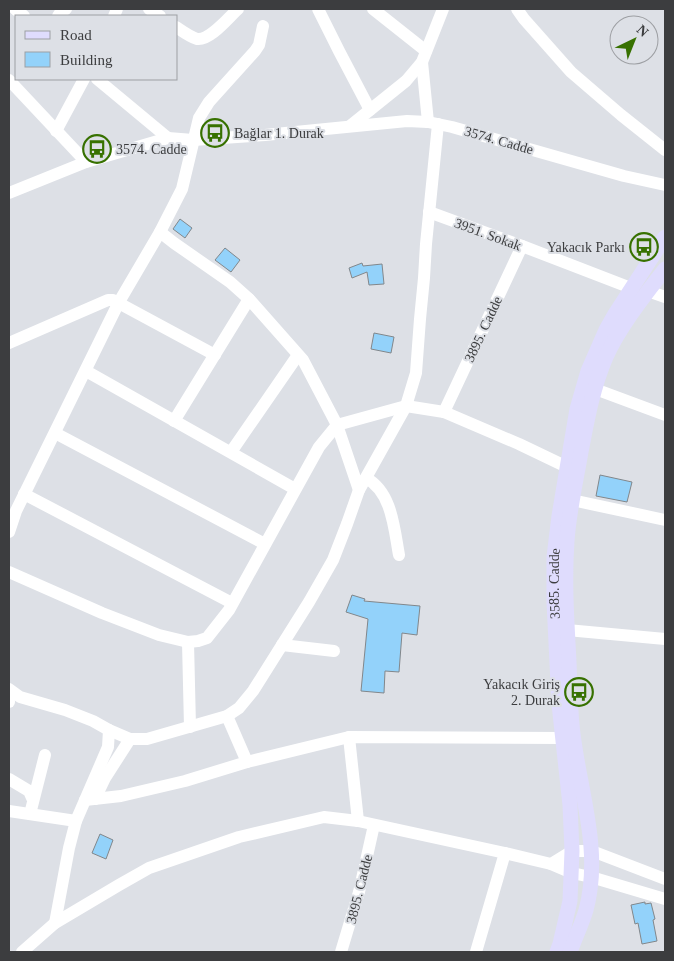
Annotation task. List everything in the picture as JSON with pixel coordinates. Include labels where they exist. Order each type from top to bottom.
[{"type":"main road","name":"3585. Cadde","points":[[557,952],[570,901],[572,873],[570,804],[559,704],[554,602],[558,530],[578,409],[588,371],[606,330],[665,237]]},
{"type":"main road","name":"3585. Cadde","points":[[570,952],[586,910],[591,877],[592,851],[578,773],[570,710],[566,574],[567,540],[572,500],[585,432],[601,370],[611,346],[665,269]]},
{"type":"street","points":[[178,28],[194,38],[204,38],[210,35],[238,9]]},
{"type":"street","points":[[318,9],[370,110]]},
{"type":"street","points":[[9,689],[20,697],[79,715],[130,739],[147,739],[227,716],[239,708],[253,691],[333,560],[362,484],[406,406],[416,373],[429,212],[433,123],[424,56],[373,9]]},
{"type":"street","points":[[350,126],[406,81],[424,56],[443,9]]},
{"type":"street","points":[[517,9],[571,72],[665,150]]},
{"type":"street","points":[[9,532],[24,494],[119,302],[160,232],[182,189],[193,140],[203,110],[255,51],[264,26]]},
{"type":"street","points":[[9,80],[86,162]]},
{"type":"street","points":[[56,131],[83,80]]},
{"type":"street","points":[[99,80],[168,138]]},
{"type":"street","name":"3574. Cadde","points":[[9,193],[86,162],[168,138],[193,140],[265,135],[407,121],[452,126],[624,176],[665,185]]},
{"type":"street","name":"3951. Sokak","points":[[429,212],[631,288]]},
{"type":"street","points":[[160,232],[230,282],[249,299],[303,360],[337,425],[362,484]]},
{"type":"street","name":"3895. Cadde","points":[[444,412],[522,246]]},
{"type":"street","points":[[648,291],[665,297]]},
{"type":"street","points":[[174,420],[249,299]]},
{"type":"street","points":[[9,343],[108,300],[113,300],[215,355]]},
{"type":"street","points":[[231,452],[298,354]]},
{"type":"street","points":[[86,371],[296,489]]},
{"type":"street","points":[[595,389],[665,415]]},
{"type":"street","points":[[9,572],[102,613],[160,635],[188,642],[198,641],[207,638],[229,610],[318,447],[337,425],[406,406],[444,412],[568,467]]},
{"type":"street","points":[[55,433],[265,544]]},
{"type":"street","points":[[362,484],[376,486],[383,496],[392,516],[399,555]]},
{"type":"street","points":[[24,494],[232,603]]},
{"type":"street","points":[[572,500],[665,520]]},
{"type":"street","points":[[567,630],[665,639]]},
{"type":"street","points":[[188,642],[190,727]]},
{"type":"street","points":[[282,645],[334,651]]},
{"type":"street","points":[[9,701],[37,702]]},
{"type":"street","points":[[227,716],[247,762]]},
{"type":"street","points":[[90,800],[108,747],[109,730]]},
{"type":"street","points":[[349,738],[358,821]]},
{"type":"street","points":[[90,800],[121,796],[185,781],[247,762],[349,738],[562,738]]},
{"type":"street","points":[[55,923],[76,821],[130,739]]},
{"type":"street","points":[[30,814],[44,755]]},
{"type":"street","points":[[9,778],[29,791],[33,800]]},
{"type":"street","points":[[9,811],[76,821]]},
{"type":"street","points":[[22,952],[55,923],[149,868],[239,836],[324,817],[374,824],[505,853],[550,864],[572,873],[665,899]]},
{"type":"street","name":"3895. Cadde","points":[[341,952],[359,892],[374,824]]},
{"type":"street","points":[[550,864],[572,850],[592,851],[665,879]]},
{"type":"street","points":[[476,952],[505,853]]},
{"type":"building","points":[[180,219],[192,228],[185,238],[173,229]]},
{"type":"building","points":[[225,248],[240,260],[231,272],[215,260]]},
{"type":"building","points":[[362,263],[363,266],[382,264],[384,284],[369,285],[367,272],[352,278],[349,268]]},
{"type":"building","points":[[374,333],[394,337],[391,353],[371,349]]},
{"type":"building","points":[[600,475],[632,482],[627,502],[596,496]]},
{"type":"building","points":[[352,595],[365,599],[364,601],[420,606],[417,635],[402,633],[399,672],[385,671],[384,693],[361,691],[368,619],[346,612]]},
{"type":"building","points":[[100,834],[113,840],[106,859],[92,853]]},
{"type":"building","points":[[645,902],[645,904],[651,903],[657,941],[642,944],[638,923],[635,924],[631,905]]},
{"type":"place","name":"Bağlar 1. Durak","points":[[215,133]]},
{"type":"place","name":"3574. Cadde","points":[[97,149]]},
{"type":"place","name":"Yakacık Parkı","points":[[644,247]]},
{"type":"place","name":"Yakacık Giriş 2. Durak","points":[[579,692]]}]
